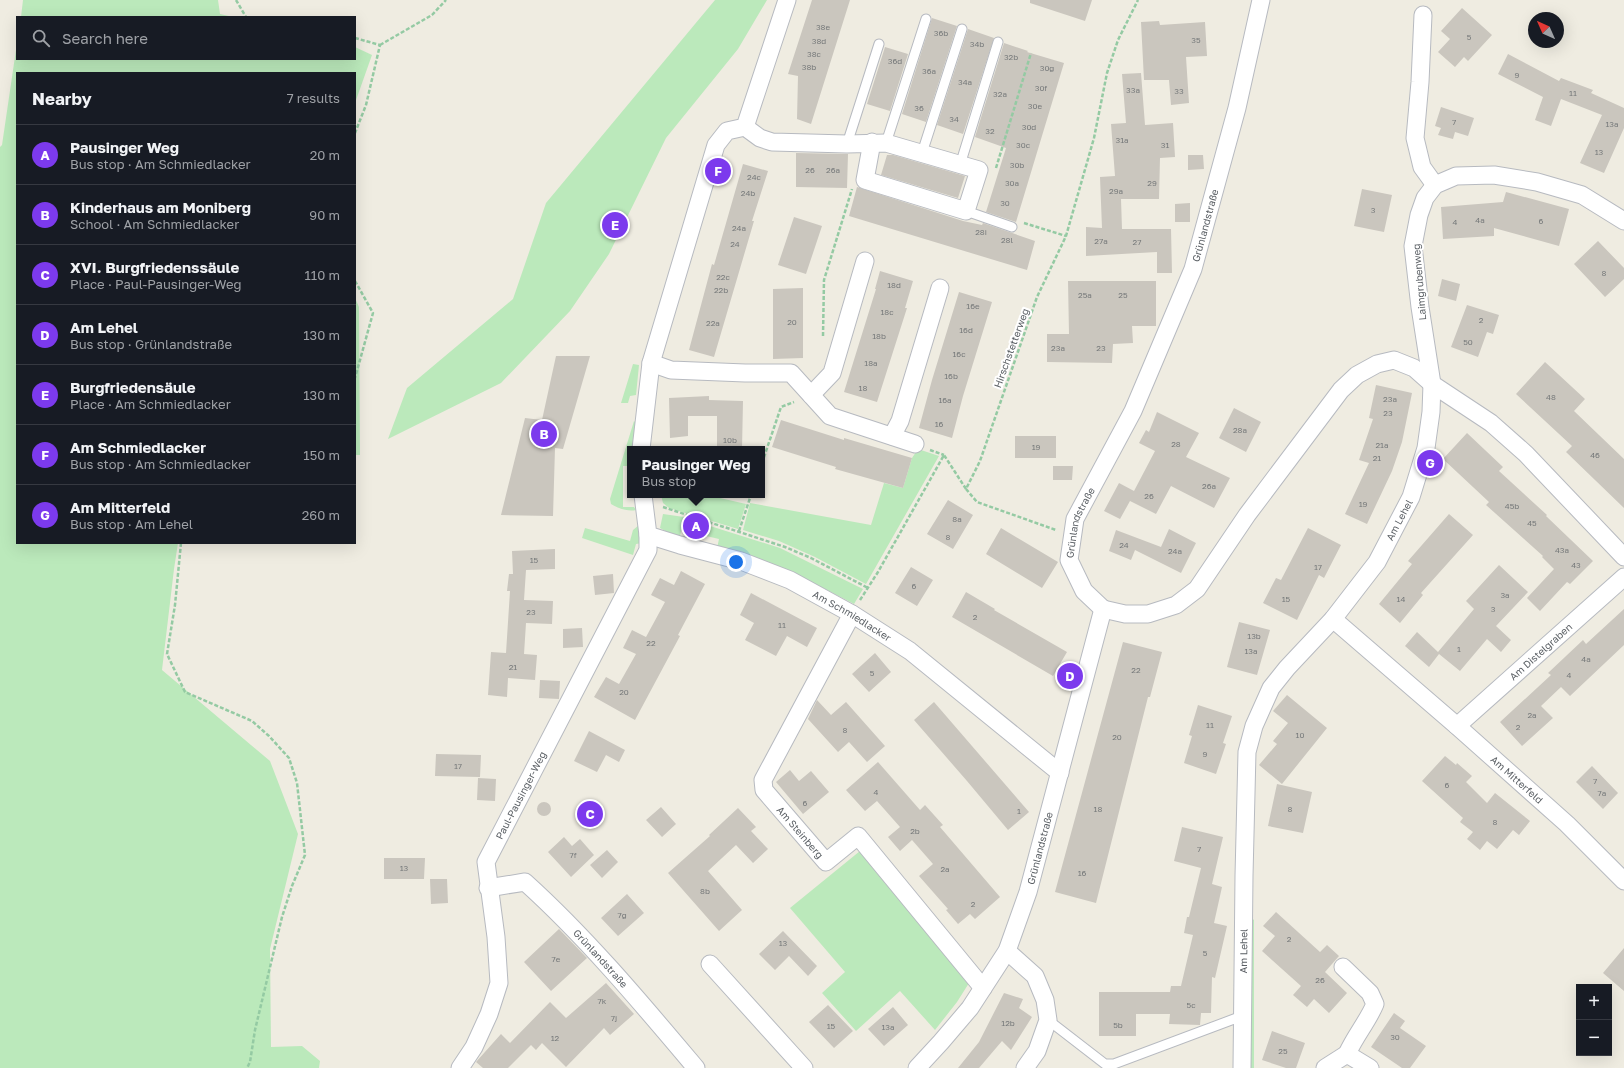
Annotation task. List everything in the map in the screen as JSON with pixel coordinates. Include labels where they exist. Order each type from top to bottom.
[{"type":"street","points":[[745,126],[786,0]]},
{"type":"street","name":"Grünlandstraße","points":[[916,1068],[955,1025],[983,988],[1007,950],[1028,892],[1103,609],[1084,590],[1069,560],[1072,535],[1076,519],[1133,411],[1193,269],[1237,108],[1261,0]]},
{"type":"street","points":[[1423,15],[1420,82],[1415,138],[1422,167],[1435,185],[1456,176],[1494,175],[1537,182],[1582,195],[1624,221]]},
{"type":"street","points":[[745,126],[760,138],[772,142],[847,144],[880,142],[979,170],[966,211],[865,180],[880,142]]},
{"type":"street","points":[[641,446],[651,363],[716,144],[727,131],[745,126]]},
{"type":"street","name":"Laimgrubenweg","points":[[1432,384],[1420,306],[1413,246],[1419,215],[1425,198],[1435,185]]},
{"type":"street","points":[[811,395],[832,373],[865,261]]},
{"type":"street","points":[[892,436],[900,420],[940,288]]},
{"type":"street","points":[[1103,609],[1125,614],[1148,614],[1176,605],[1197,589],[1247,515],[1341,390],[1357,375],[1377,364],[1394,360],[1414,368],[1432,384],[1491,423],[1526,454],[1624,557]]},
{"type":"street","points":[[651,363],[671,370],[792,373],[830,416],[915,444]]},
{"type":"street","name":"Am Lehel","points":[[1242,1068],[1247,752],[1254,726],[1271,688],[1287,668],[1333,619],[1377,562],[1411,497],[1426,448],[1431,412],[1432,384]]},
{"type":"street","points":[[642,498],[648,535]]},
{"type":"street","name":"Am Schmiedlacker","points":[[648,535],[741,561],[790,580],[852,614],[910,651],[1060,773]]},
{"type":"street","name":"Paul-Pausinger-Weg","points":[[460,1068],[477,1040],[489,1014],[499,983],[496,937],[488,888],[486,862],[642,563],[648,550],[648,535]]},
{"type":"street","name":"Am Distelgraben","points":[[1458,726],[1624,577]]},
{"type":"street","name":"Am Steinberg","points":[[852,614],[764,780],[764,790],[826,862],[858,836],[983,988]]},
{"type":"street","name":"Am Mitterfeld","points":[[1333,619],[1458,726],[1567,824],[1624,881]]},
{"type":"street","name":"Grünlandstraße","points":[[488,888],[525,882],[554,908],[696,1068]]},
{"type":"street","points":[[1007,950],[1035,976],[1045,1000],[1048,1020],[1037,1051],[1025,1068]]},
{"type":"street","points":[[710,964],[804,1068]]},
{"type":"street","points":[[1326,1068],[1347,1054],[1375,1004],[1370,993],[1343,967]]},
{"type":"street","points":[[1347,1054],[1370,1068]]},
{"type":"lane","points":[[880,142],[926,19]]},
{"type":"lane","points":[[922,154],[962,29]]},
{"type":"lane","points":[[960,165],[998,42]]},
{"type":"lane","points":[[847,144],[879,44]]},
{"type":"lane","points":[[966,211],[1012,227]]},
{"type":"lane","points":[[1048,1020],[1105,1064],[1114,1064],[1242,1016]]},
{"type":"path","points":[[236,0],[245,16]]},
{"type":"path","points":[[356,38],[380,45],[432,15],[446,0]]},
{"type":"path","name":"Hirschstetterweg","points":[[966,489],[980,461],[1037,297],[1066,236],[1094,138],[1107,73],[1118,40],[1138,0]]},
{"type":"path","points":[[356,130],[366,105],[380,45]]},
{"type":"path","points":[[979,170],[996,169],[1031,53]]},
{"type":"path","points":[[823,340],[824,280],[853,187],[865,180]]},
{"type":"path","points":[[1038,227],[1066,236]]},
{"type":"path","points":[[356,283],[373,312],[356,374]]},
{"type":"path","points":[[765,454],[781,407],[811,395]]},
{"type":"path","points":[[852,614],[944,456],[966,489],[977,502],[1072,535]]},
{"type":"path","points":[[739,531],[750,498]]},
{"type":"path","points":[[658,506],[785,547],[811,558],[868,588]]},
{"type":"path","points":[[182,544],[175,605],[167,654],[185,692],[252,721],[269,736],[289,758],[297,783],[306,855],[292,886],[282,917],[255,1030],[250,1062],[247,1068]]},
{"type":"green space","points":[[23,0],[218,0],[220,14],[229,16],[21,16]]},
{"type":"green space","points":[[715,0],[767,0],[738,49],[666,138],[609,254],[570,311],[501,383],[388,439],[407,388],[513,299],[546,203]]},
{"type":"green space","points":[[356,47],[372,55],[356,100],[356,72],[16,72],[16,544],[178,544],[162,670],[270,761],[298,834],[270,949],[271,1047],[302,1046],[320,1061],[319,1068],[0,1068],[0,147],[2,145],[16,50],[16,60],[356,60]]},
{"type":"green space","points":[[356,300],[359,307],[360,455],[356,455]]},
{"type":"green space","points":[[633,364],[639,365],[636,395],[630,396],[628,403],[621,403]]},
{"type":"green space","points":[[634,421],[635,446],[627,446],[627,466],[623,466],[623,507],[634,507],[636,510],[623,509],[613,505],[611,504],[610,499]]},
{"type":"green space","points":[[918,449],[939,456],[866,584],[815,557],[779,541],[743,530],[750,503],[871,525],[884,483],[903,488],[912,458]]},
{"type":"green space","points":[[662,498],[720,498],[746,504],[738,529],[669,508],[663,503]]},
{"type":"green space","points":[[663,514],[684,517],[680,536],[660,528]]},
{"type":"green space","points":[[691,520],[780,548],[863,589],[854,604],[800,576],[717,548],[719,539],[689,532]]},
{"type":"green space","points":[[639,525],[642,543],[636,544],[633,555],[582,538],[585,528],[630,541],[633,530]]},
{"type":"green space","points":[[860,851],[969,983],[957,1002],[935,1030],[900,991],[856,1031],[822,993],[845,972],[790,908]]},
{"type":"green space","points":[[1248,915],[1254,920],[1254,1068],[1248,1068]]},
{"type":"building","points":[[812,0],[850,0],[811,124],[797,119],[798,76],[788,74]]},
{"type":"building","points":[[1030,0],[1092,0],[1085,21],[1030,3]]},
{"type":"building","points":[[1462,8],[1492,35],[1468,61],[1464,57],[1455,67],[1438,52],[1450,39],[1441,31]]},
{"type":"building","points":[[932,18],[957,26],[926,122],[902,114]]},
{"type":"building","points":[[1159,21],[1160,25],[1205,22],[1207,56],[1186,57],[1189,103],[1171,105],[1169,80],[1144,80],[1141,22]]},
{"type":"building","points":[[968,29],[994,38],[963,134],[937,125]]},
{"type":"building","points":[[1004,43],[1028,51],[1027,52],[1064,63],[1016,222],[986,212],[1006,148],[975,137]]},
{"type":"building","points":[[885,47],[908,54],[890,111],[867,104]]},
{"type":"building","points":[[1508,54],[1559,81],[1561,78],[1593,90],[1591,93],[1624,108],[1624,128],[1604,173],[1580,163],[1602,115],[1561,99],[1551,126],[1535,120],[1543,97],[1498,74]]},
{"type":"building","points":[[1141,73],[1145,125],[1173,123],[1175,157],[1160,158],[1159,199],[1121,199],[1122,229],[1171,229],[1172,273],[1157,273],[1157,252],[1086,256],[1086,227],[1102,228],[1100,177],[1115,176],[1111,124],[1126,123],[1122,74]]},
{"type":"building","points":[[1441,107],[1474,118],[1468,136],[1455,132],[1453,139],[1438,135],[1441,128],[1435,126]]},
{"type":"building","points":[[796,153],[848,154],[847,188],[796,187]]},
{"type":"building","points":[[887,155],[893,155],[965,176],[958,198],[881,175]]},
{"type":"building","points":[[1188,155],[1203,155],[1204,169],[1188,170]]},
{"type":"building","points":[[743,164],[768,171],[752,221],[754,221],[714,357],[689,350],[712,264],[714,265]]},
{"type":"building","points":[[857,187],[963,221],[982,225],[983,223],[1035,241],[1027,270],[849,216]]},
{"type":"building","points":[[1362,189],[1392,195],[1384,232],[1354,226]]},
{"type":"building","points":[[1506,192],[1569,209],[1559,246],[1494,228],[1494,236],[1443,239],[1441,207],[1503,202]]},
{"type":"building","points":[[1190,203],[1190,222],[1175,222],[1175,204]]},
{"type":"building","points":[[794,217],[822,226],[806,274],[778,265]]},
{"type":"building","points":[[1598,241],[1624,268],[1624,279],[1605,297],[1574,264]]},
{"type":"building","points":[[880,271],[913,281],[905,308],[907,308],[877,402],[844,392],[876,289]]},
{"type":"building","points":[[1442,279],[1460,284],[1456,301],[1438,296]]},
{"type":"building","points":[[1068,281],[1156,281],[1156,326],[1132,326],[1133,343],[1113,344],[1112,363],[1047,362],[1047,334],[1069,334]]},
{"type":"building","points":[[803,288],[803,358],[773,359],[773,289]]},
{"type":"building","points":[[959,292],[992,302],[963,396],[952,438],[919,428]]},
{"type":"building","points":[[1467,305],[1499,315],[1493,334],[1487,332],[1478,357],[1451,347]]},
{"type":"building","points":[[556,356],[590,356],[563,449],[555,448],[553,516],[501,515],[525,418],[542,420]]},
{"type":"building","points":[[1545,362],[1585,399],[1574,411],[1624,459],[1624,508],[1566,452],[1572,446],[1516,394]]},
{"type":"building","points":[[1376,385],[1412,393],[1402,442],[1392,471],[1367,524],[1345,514],[1369,463],[1359,460],[1373,419],[1369,418]]},
{"type":"building","points":[[709,396],[709,400],[743,401],[742,446],[717,446],[717,416],[688,416],[688,436],[670,438],[669,398]]},
{"type":"building","points":[[1234,408],[1261,422],[1246,452],[1219,438]]},
{"type":"building","points":[[1157,412],[1199,433],[1186,457],[1230,478],[1214,508],[1171,486],[1156,514],[1130,501],[1120,519],[1104,511],[1119,483],[1134,491],[1155,451],[1139,443],[1146,430],[1149,432]]},
{"type":"building","points":[[781,420],[844,440],[844,438],[912,458],[903,488],[835,469],[836,467],[772,447]]},
{"type":"building","points":[[1467,433],[1503,467],[1499,471],[1547,515],[1546,516],[1593,561],[1570,584],[1567,582],[1540,611],[1527,598],[1554,569],[1542,557],[1543,556],[1486,505],[1489,502],[1443,459]]},
{"type":"building","points":[[1015,436],[1056,436],[1056,458],[1015,458]]},
{"type":"building","points":[[1053,466],[1073,466],[1072,480],[1053,480]]},
{"type":"building","points":[[948,500],[973,515],[953,549],[927,534]]},
{"type":"building","points":[[1449,514],[1473,535],[1421,593],[1423,595],[1400,623],[1379,604],[1412,564],[1408,561]]},
{"type":"building","points":[[1001,528],[1058,562],[1042,588],[986,554]]},
{"type":"building","points":[[1308,528],[1341,545],[1324,578],[1319,575],[1297,620],[1263,603],[1276,578],[1281,580]]},
{"type":"building","points":[[1169,529],[1196,543],[1181,573],[1135,550],[1131,560],[1109,551],[1116,530],[1161,547]]},
{"type":"building","points":[[555,549],[555,569],[526,570],[524,600],[553,601],[552,624],[526,623],[524,654],[537,655],[535,680],[508,678],[507,697],[488,695],[491,652],[506,653],[510,591],[507,591],[509,574],[513,574],[512,551]]},
{"type":"building","points":[[1499,565],[1528,592],[1496,626],[1511,640],[1501,652],[1487,639],[1460,671],[1439,654],[1429,667],[1405,646],[1417,632],[1438,652],[1474,609],[1466,601]]},
{"type":"building","points":[[911,567],[933,580],[917,606],[895,593]]},
{"type":"building","points":[[681,571],[705,584],[678,635],[680,636],[635,720],[594,697],[606,677],[619,684],[636,654],[623,648],[632,630],[646,637],[665,602],[651,595],[660,578],[674,585]]},
{"type":"building","points":[[613,574],[614,593],[595,595],[593,576]]},
{"type":"building","points":[[966,592],[1067,652],[1053,676],[952,617]]},
{"type":"building","points":[[751,593],[817,628],[807,647],[787,636],[776,656],[745,640],[754,623],[740,615]]},
{"type":"building","points":[[1624,609],[1624,645],[1570,696],[1561,687],[1541,706],[1553,718],[1522,746],[1500,722],[1551,675],[1548,673],[1583,640],[1586,644]]},
{"type":"building","points":[[1239,622],[1270,630],[1257,675],[1227,667]]},
{"type":"building","points":[[582,628],[583,647],[563,648],[563,629]]},
{"type":"building","points":[[1123,642],[1162,652],[1150,697],[1148,697],[1096,903],[1055,892]]},
{"type":"building","points":[[875,653],[891,672],[869,692],[852,674]]},
{"type":"building","points":[[540,680],[560,681],[559,699],[539,698]]},
{"type":"building","points":[[1287,695],[1327,728],[1282,784],[1259,765],[1277,744],[1273,741],[1288,723],[1273,711]]},
{"type":"building","points":[[817,700],[831,715],[846,702],[885,746],[867,762],[849,742],[838,752],[808,719]]},
{"type":"building","points":[[934,702],[1029,812],[1008,830],[914,720]]},
{"type":"building","points":[[1198,705],[1232,716],[1223,743],[1226,744],[1216,774],[1184,763],[1192,736],[1189,735]]},
{"type":"building","points":[[589,731],[625,750],[619,762],[606,755],[597,772],[574,761]]},
{"type":"building","points":[[436,754],[481,755],[480,777],[435,776]]},
{"type":"building","points":[[1445,756],[1456,765],[1457,763],[1472,776],[1466,782],[1487,803],[1495,793],[1530,821],[1519,835],[1513,830],[1497,849],[1487,841],[1480,850],[1467,839],[1473,832],[1460,822],[1463,818],[1422,781]]},
{"type":"building","points":[[878,762],[920,810],[925,805],[943,825],[940,827],[1000,897],[975,919],[970,914],[958,924],[946,910],[948,909],[919,876],[933,864],[912,840],[900,851],[888,837],[900,827],[877,801],[865,811],[846,790]]},
{"type":"building","points":[[1592,766],[1618,793],[1603,809],[1576,782]]},
{"type":"building","points":[[790,770],[799,781],[811,771],[829,792],[803,814],[776,782]]},
{"type":"building","points":[[478,778],[496,779],[495,801],[477,800]]},
{"type":"building","points":[[1277,784],[1312,792],[1303,833],[1268,826]]},
{"type":"building","points":[[541,802],[547,802],[551,806],[551,812],[547,816],[541,816],[537,812],[537,806]]},
{"type":"building","points":[[661,807],[676,824],[662,837],[646,820]]},
{"type":"building","points":[[738,808],[756,827],[751,831],[768,849],[753,863],[736,845],[708,871],[742,910],[719,931],[668,873],[710,836],[709,835]]},
{"type":"building","points":[[1182,827],[1223,837],[1212,884],[1222,887],[1214,923],[1227,926],[1215,978],[1212,977],[1211,1013],[1201,1013],[1200,1025],[1169,1024],[1170,1014],[1136,1014],[1136,1036],[1099,1036],[1099,992],[1170,992],[1171,986],[1181,986],[1193,935],[1184,933],[1201,868],[1174,861]]},
{"type":"building","points":[[564,837],[572,846],[580,839],[594,855],[571,877],[548,852]]},
{"type":"building","points":[[607,850],[618,862],[602,878],[590,865]]},
{"type":"building","points":[[384,858],[425,858],[424,879],[384,879]]},
{"type":"building","points":[[430,879],[447,879],[448,903],[431,904]]},
{"type":"building","points":[[627,894],[644,913],[618,936],[601,918]]},
{"type":"building","points":[[1276,912],[1320,952],[1327,945],[1339,956],[1325,972],[1347,993],[1329,1013],[1314,999],[1307,1007],[1293,995],[1301,986],[1262,951],[1275,936],[1263,926]]},
{"type":"building","points":[[559,929],[587,958],[551,991],[524,962]]},
{"type":"building","points":[[783,931],[817,966],[808,976],[789,956],[775,970],[759,954]]},
{"type":"building","points":[[1624,948],[1624,991],[1603,973]]},
{"type":"building","points":[[606,983],[634,1014],[610,1035],[604,1028],[566,1067],[542,1043],[536,1050],[531,1045],[508,1068],[483,1068],[476,1062],[501,1034],[510,1043],[550,1002],[566,1018]]},
{"type":"building","points":[[1004,993],[1023,999],[1019,1008],[1032,1017],[1011,1050],[1002,1041],[979,1068],[958,1068],[979,1042]]},
{"type":"building","points":[[828,1005],[853,1031],[834,1048],[809,1022]]},
{"type":"building","points":[[893,1007],[908,1025],[884,1046],[868,1029]]},
{"type":"building","points":[[1394,1013],[1405,1021],[1400,1028],[1426,1046],[1410,1068],[1402,1068],[1371,1047]]},
{"type":"building","points":[[1272,1031],[1305,1043],[1296,1068],[1286,1068],[1262,1060]]},
{"type":"place","name":"Am Schmiedlacker","points":[[718,171]]},
{"type":"place","name":"Burgfriedensäule","points":[[615,225]]},
{"type":"place","name":"Kinderhaus am Moniberg","points":[[544,434]]},
{"type":"place","name":"Am Mitterfeld","points":[[1430,463]]},
{"type":"place","name":"Pausinger Weg","points":[[696,526]]},
{"type":"place","name":"Am Lehel","points":[[1070,676]]},
{"type":"place","name":"XVI. Burgfriedenssäule","points":[[590,814]]}]
